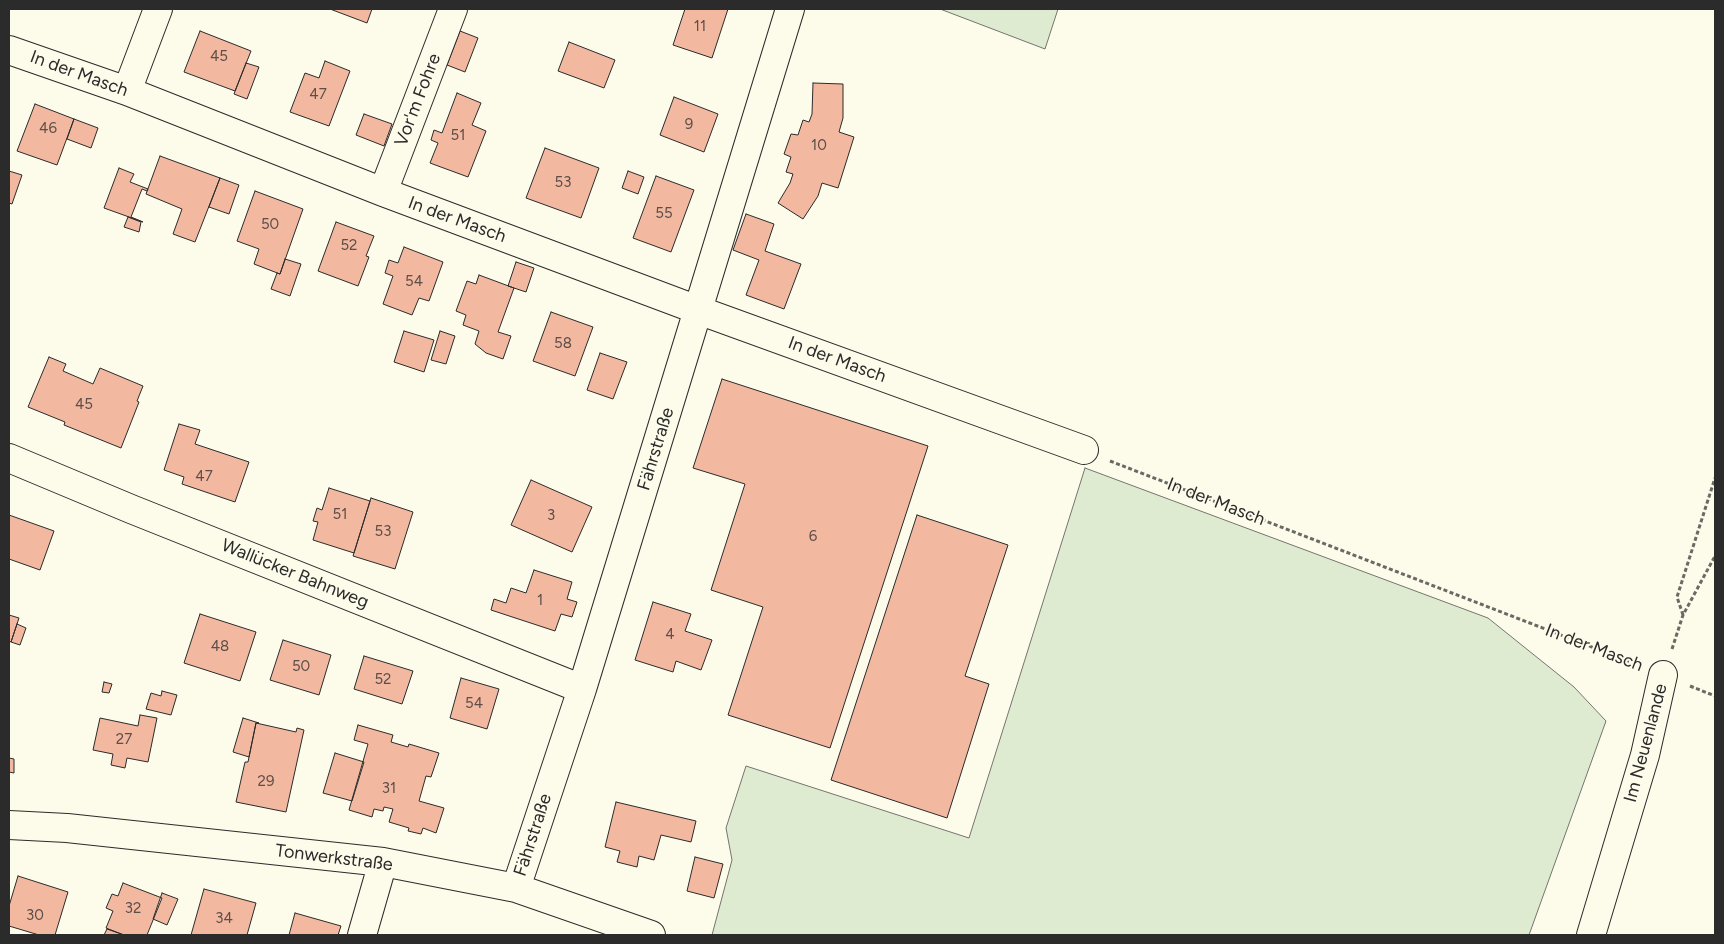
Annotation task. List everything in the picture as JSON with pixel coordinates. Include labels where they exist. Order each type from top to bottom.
[{"type":"street","points":[[127,91],[158,9]]},
{"type":"street","name":"Vor'm Fohre","points":[[383,192],[453,9]]},
{"type":"street","name":"Fährstraße","points":[[516,888],[582,689],[790,9]]},
{"type":"street","name":"In der Masch","points":[[9,50],[127,91],[383,192],[698,310],[1084,450]]},
{"type":"street","name":"Wallücker Bahnweg","points":[[9,458],[582,689]]},
{"type":"street","name":"Im Neuenlande","points":[[1591,935],[1645,756],[1663,675]]},
{"type":"street","name":"Tonwerkstraße","points":[[9,825],[67,828],[383,862],[516,888],[651,935]]},
{"type":"street","points":[[362,935],[383,862]]},
{"type":"path","name":"In der Masch","points":[[1084,450],[1663,675]]},
{"type":"path","points":[[1683,615],[1677,597],[1715,478]]},
{"type":"path","name":"Im Neuenlande","points":[[1663,675],[1683,615],[1715,556]]},
{"type":"green space","points":[[940,9],[1058,9],[1045,49]]},
{"type":"green space","points":[[1085,468],[1488,618],[1574,687],[1606,721],[1529,935],[712,935],[732,860],[726,828],[746,766],[969,838]]},
{"type":"building","points":[[330,9],[372,9],[367,23]]},
{"type":"building","points":[[685,9],[728,9],[712,58],[673,45]]},
{"type":"building","points":[[200,31],[251,51],[235,91],[184,72]]},
{"type":"building","points":[[460,31],[478,38],[465,72],[447,65]]},
{"type":"building","points":[[569,42],[615,60],[604,88],[558,71]]},
{"type":"building","points":[[325,61],[350,71],[329,126],[290,112],[305,73],[319,78]]},
{"type":"building","points":[[246,63],[259,67],[247,99],[234,94]]},
{"type":"building","points":[[813,83],[843,84],[843,118],[839,132],[854,137],[838,188],[822,183],[818,196],[803,219],[778,203],[793,174],[786,172],[791,157],[784,154],[791,134],[798,135],[803,120],[809,122],[812,114]]},
{"type":"building","points":[[457,93],[481,103],[472,125],[486,131],[468,177],[430,163],[438,143],[431,140],[434,130],[442,133]]},
{"type":"building","points":[[674,97],[718,114],[704,152],[660,135]]},
{"type":"building","points":[[35,104],[74,119],[57,165],[17,151]]},
{"type":"building","points":[[364,114],[392,124],[384,146],[356,135]]},
{"type":"building","points":[[74,119],[98,128],[91,148],[67,139]]},
{"type":"building","points":[[545,148],[599,168],[581,218],[526,198]]},
{"type":"building","points":[[160,156],[220,178],[195,242],[173,234],[182,209],[146,194]]},
{"type":"building","points":[[119,168],[134,174],[130,182],[148,189],[147,191],[142,189],[131,217],[143,222],[104,208]]},
{"type":"building","points":[[9,171],[22,175],[12,204],[9,203]]},
{"type":"building","points":[[628,171],[644,177],[638,194],[622,188]]},
{"type":"building","points":[[656,176],[694,190],[671,252],[633,238]]},
{"type":"building","points":[[220,178],[239,185],[229,214],[209,207]]},
{"type":"building","points":[[255,191],[303,209],[280,274],[254,264],[259,249],[237,241]]},
{"type":"building","points":[[746,214],[774,224],[765,251],[801,264],[784,309],[746,295],[759,260],[733,250]]},
{"type":"building","points":[[128,217],[141,222],[139,232],[124,227]]},
{"type":"building","points":[[336,222],[374,236],[366,256],[369,257],[358,286],[318,271]]},
{"type":"building","points":[[404,247],[443,262],[429,301],[419,298],[412,315],[383,304],[393,276],[385,273],[389,260],[398,263]]},
{"type":"building","points":[[285,259],[301,264],[290,296],[271,289],[277,273],[280,274]]},
{"type":"building","points":[[516,262],[534,268],[526,292],[508,286]]},
{"type":"building","points":[[479,275],[514,288],[498,332],[511,336],[503,359],[486,353],[475,344],[479,331],[463,325],[466,315],[456,311],[467,281],[476,284]]},
{"type":"building","points":[[551,312],[593,327],[575,376],[533,361]]},
{"type":"building","points":[[404,331],[434,340],[424,372],[394,362]]},
{"type":"building","points":[[440,331],[455,336],[446,364],[431,360]]},
{"type":"building","points":[[600,353],[627,362],[613,399],[587,390]]},
{"type":"building","points":[[49,357],[66,364],[63,371],[93,384],[100,368],[143,386],[137,401],[139,402],[121,448],[64,425],[65,422],[28,407]]},
{"type":"building","points":[[722,379],[928,446],[830,748],[728,715],[763,607],[711,590],[745,484],[693,468]]},
{"type":"building","points":[[179,424],[200,430],[195,444],[249,462],[235,502],[182,484],[184,477],[164,470]]},
{"type":"building","points":[[531,480],[592,507],[572,552],[511,525]]},
{"type":"building","points":[[329,488],[370,501],[354,553],[313,540],[318,522],[313,521],[317,508],[322,510]]},
{"type":"building","points":[[371,498],[413,512],[395,569],[353,556]]},
{"type":"building","points":[[9,515],[54,531],[40,570],[9,559]]},
{"type":"building","points":[[917,515],[1008,545],[965,676],[989,684],[947,818],[831,780]]},
{"type":"building","points":[[534,570],[572,582],[567,599],[577,602],[572,617],[561,614],[555,631],[491,610],[494,599],[506,603],[511,588],[526,593]]},
{"type":"building","points":[[653,602],[691,614],[685,631],[712,640],[701,670],[676,661],[673,672],[635,660]]},
{"type":"building","points":[[200,614],[256,632],[240,681],[184,663]]},
{"type":"building","points":[[9,615],[19,618],[11,642],[9,641]]},
{"type":"building","points":[[17,624],[26,628],[20,645],[11,642]]},
{"type":"building","points":[[283,640],[331,655],[319,695],[270,680]]},
{"type":"building","points":[[364,656],[413,671],[402,704],[354,689]]},
{"type":"building","points":[[461,678],[499,689],[487,729],[450,718]]},
{"type":"building","points":[[104,682],[112,684],[109,693],[102,692]]},
{"type":"building","points":[[162,691],[177,695],[171,715],[146,709],[151,693],[161,696]]},
{"type":"building","points":[[140,715],[157,718],[148,762],[127,758],[125,768],[111,765],[113,754],[93,750],[100,718],[138,726]]},
{"type":"building","points":[[243,718],[259,723],[256,723],[249,757],[233,752]]},
{"type":"building","points":[[256,723],[296,732],[297,728],[304,730],[286,812],[236,802],[245,762],[248,762]]},
{"type":"building","points":[[358,725],[393,735],[391,742],[408,747],[409,744],[439,753],[431,777],[426,776],[419,801],[444,808],[436,833],[423,828],[421,834],[408,831],[409,828],[389,822],[393,809],[384,807],[383,811],[374,809],[372,817],[349,810],[368,744],[354,740]]},
{"type":"building","points":[[335,753],[364,762],[352,801],[323,793]]},
{"type":"building","points":[[9,758],[14,759],[14,773],[9,772]]},
{"type":"building","points":[[616,802],[696,821],[691,842],[661,835],[654,860],[639,856],[637,867],[617,862],[620,851],[605,847]]},
{"type":"building","points":[[695,857],[723,864],[714,898],[687,891]]},
{"type":"building","points":[[18,876],[68,892],[55,935],[39,935],[9,926],[9,906]]},
{"type":"building","points":[[123,883],[162,898],[147,935],[124,935],[106,928],[113,911],[106,908],[112,894],[118,896]]},
{"type":"building","points":[[204,889],[256,903],[247,935],[191,935]]},
{"type":"building","points":[[162,893],[178,899],[167,925],[153,919]]},
{"type":"building","points":[[295,913],[341,926],[338,935],[289,935]]},
{"type":"building","points":[[107,929],[124,935],[104,935]]}]
